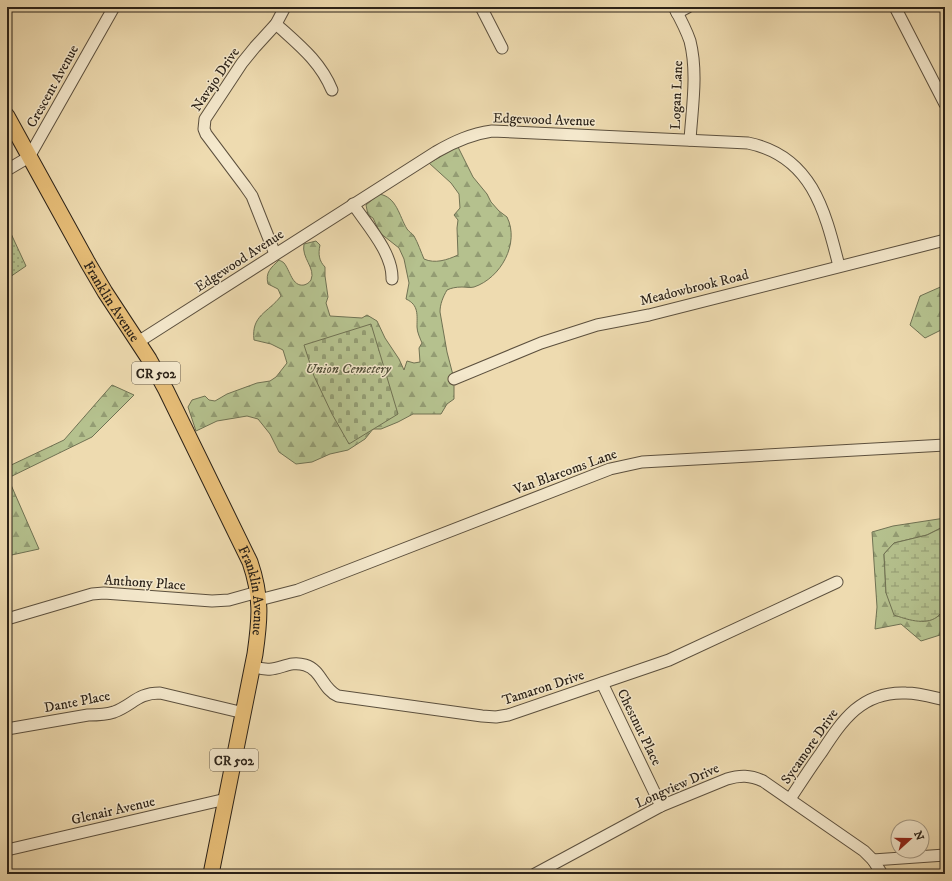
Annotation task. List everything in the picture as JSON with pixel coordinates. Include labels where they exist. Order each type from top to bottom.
[{"type":"main road","name":"Franklin Avenue","points":[[7,116],[105,292],[138,342],[166,390],[186,428],[250,562],[259,596],[260,620],[253,666]]},
{"type":"main road","name":"CR 502","points":[[211,874],[253,666]]},
{"type":"street","name":"Crescent Avenue","points":[[7,170],[29,157],[114,7]]},
{"type":"street","name":"Navajo Drive","points":[[275,254],[252,196],[206,134],[203,124],[242,63],[276,24],[285,7]]},
{"type":"street","points":[[481,7],[502,48]]},
{"type":"street","points":[[675,10],[688,7]]},
{"type":"street","points":[[895,7],[945,104]]},
{"type":"street","name":"Logan Lane","points":[[675,10],[689,40],[694,70],[690,140]]},
{"type":"street","points":[[276,24],[310,55],[320,67],[332,90]]},
{"type":"street","name":"Edgewood Avenue","points":[[138,342],[353,204],[453,142],[478,133],[506,132],[690,140],[748,143],[761,146],[778,153],[795,165],[809,183],[819,202],[829,228],[839,266]]},
{"type":"street","points":[[353,204],[383,249],[392,270],[392,279]]},
{"type":"street","name":"Meadowbrook Road","points":[[454,378],[541,343],[597,325],[649,315],[945,240]]},
{"type":"street","name":"Van Blarcoms Lane","points":[[259,596],[298,590],[626,464],[945,446]]},
{"type":"street","name":"Tamaron Drive","points":[[253,666],[268,670],[275,670],[289,664],[304,664],[316,671],[328,690],[338,696],[496,717],[508,715],[669,660],[837,582]]},
{"type":"street","name":"Anthony Place","points":[[7,618],[92,594],[104,593],[212,601],[259,596]]},
{"type":"street","name":"Chestnut Place","points":[[602,683],[661,806]]},
{"type":"street","name":"Dante Place","points":[[7,729],[88,715],[101,715],[113,712],[135,699],[151,693],[160,693],[244,713]]},
{"type":"street","name":"Sycamore Drive","points":[[790,799],[839,725],[857,708],[869,701],[893,693],[916,694],[945,700]]},
{"type":"street","name":"Longview Drive","points":[[535,874],[661,806],[727,778],[740,776],[754,777],[763,781],[854,843],[873,860],[882,874]]},
{"type":"street","name":"Glenair Avenue","points":[[7,850],[226,799]]},
{"type":"street","points":[[873,860],[945,855]]},
{"type":"green space","points":[[453,147],[458,147],[473,177],[487,194],[491,202],[507,217],[511,238],[506,258],[500,268],[492,276],[474,287],[458,287],[449,289],[443,298],[440,312],[447,352],[454,379],[454,399],[447,404],[441,414],[413,414],[381,429],[373,429],[365,439],[348,450],[330,454],[312,462],[296,464],[279,452],[270,434],[258,419],[247,416],[217,421],[196,431],[188,407],[192,400],[205,396],[209,400],[215,401],[227,394],[257,383],[270,381],[276,377],[287,363],[283,350],[271,344],[254,340],[255,325],[262,315],[281,296],[278,289],[268,284],[267,280],[269,270],[279,260],[284,263],[294,281],[300,285],[304,285],[311,280],[312,271],[305,254],[304,244],[316,241],[320,245],[319,251],[321,262],[325,267],[328,297],[326,303],[330,316],[362,318],[367,315],[377,321],[404,370],[407,361],[414,363],[420,362],[419,348],[422,343],[417,327],[417,314],[415,307],[406,299],[409,283],[404,259],[399,248],[380,233],[373,218],[368,215],[366,205],[379,194],[390,199],[397,208],[407,229],[414,236],[424,259],[441,261],[458,255],[458,220],[454,215],[460,208],[459,194],[451,183],[429,163]]},
{"type":"green space","points":[[7,225],[26,266],[7,279]]},
{"type":"green space","points":[[945,285],[945,328],[925,338],[910,325],[920,296]]},
{"type":"green space","name":"Union Cemetery","points":[[371,324],[398,414],[349,444],[332,414],[314,376],[304,345]]},
{"type":"green space","points":[[112,385],[134,395],[92,437],[8,478],[39,549],[7,556],[7,467],[64,440]]},
{"type":"green space","points":[[945,518],[945,526],[927,535],[894,543],[884,554],[886,593],[936,617],[945,607],[945,632],[921,641],[901,624],[875,629],[877,607],[872,532],[893,526]]},
{"type":"green space","points":[[945,526],[945,607],[937,617],[927,621],[916,621],[894,615],[886,593],[884,554],[894,543],[927,535]]}]
